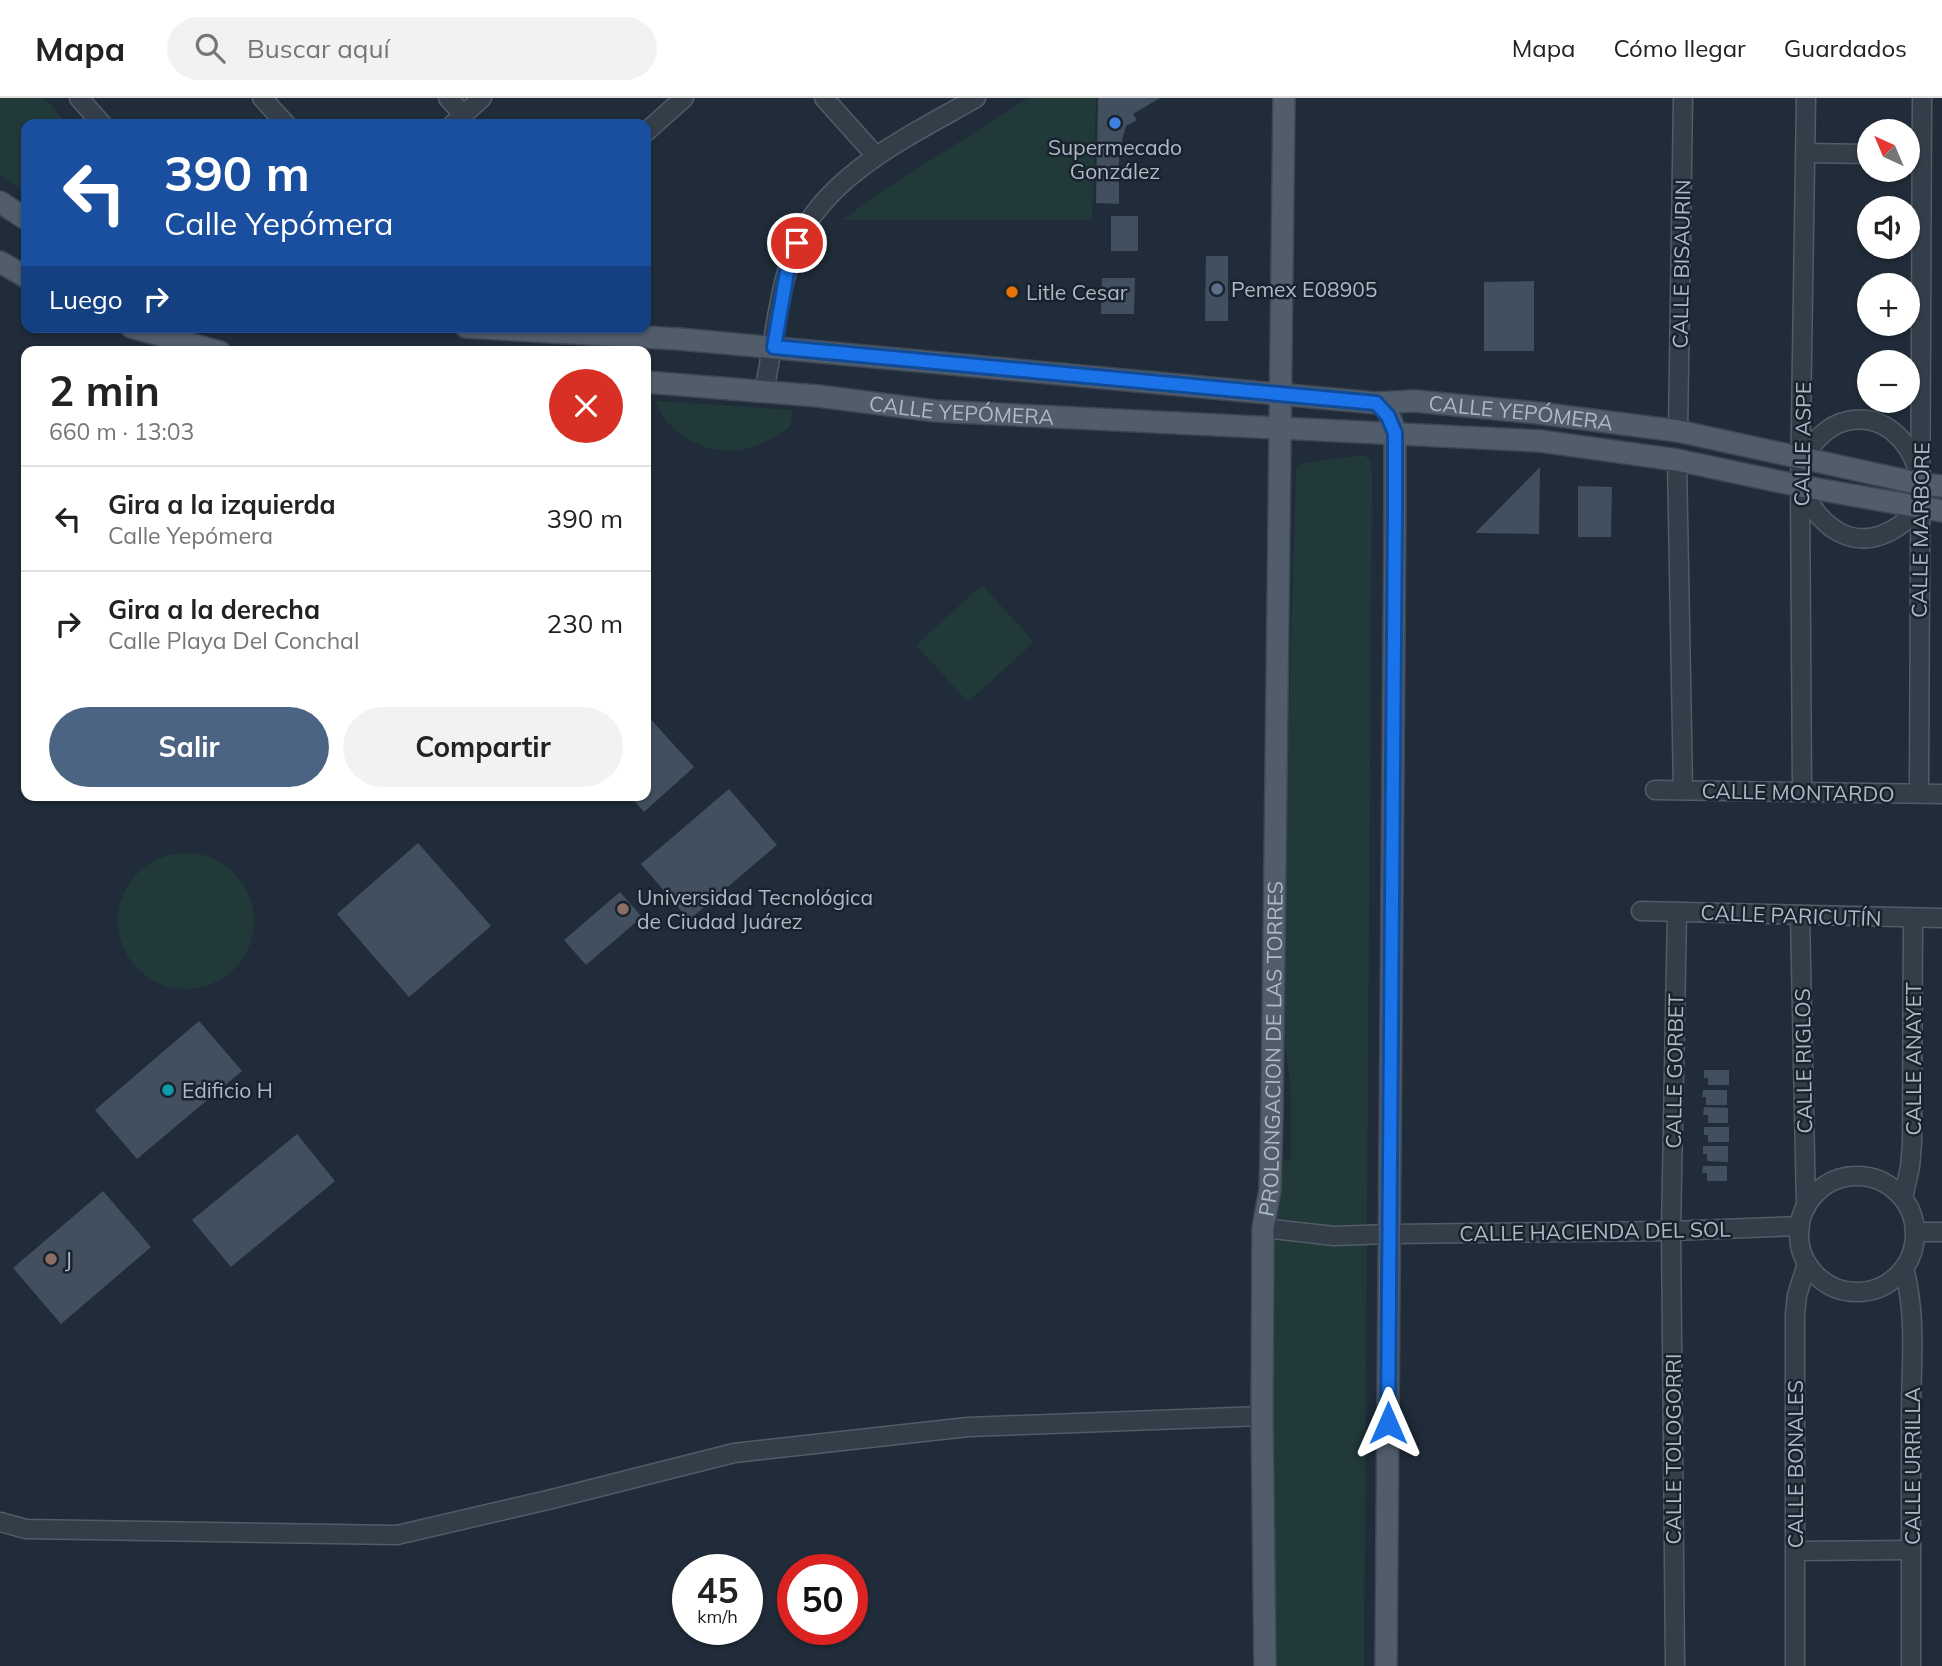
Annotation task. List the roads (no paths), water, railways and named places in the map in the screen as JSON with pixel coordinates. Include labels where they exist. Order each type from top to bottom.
[{"type":"main road","name":"PROLONGACION DE LAS TORRES","points":[[1265,1666],[1263,1228],[1270,1190],[1272,1114],[1284,98]]},
{"type":"main road","points":[[0,202],[21,216]]},
{"type":"main road","points":[[0,262],[21,274]]},
{"type":"main road","points":[[152,333],[199,346]]},
{"type":"main road","name":"CALLE YEPÓMERA","points":[[558,333],[774,347],[1376,403],[1415,401],[1538,413],[1678,431],[1932,485]]},
{"type":"main road","name":"CALLE YEPÓMERA","points":[[651,382],[764,391],[936,411],[1540,441],[1677,460],[1800,486],[1942,511]]},
{"type":"main road","points":[[1376,403],[1388,416],[1395,433],[1386,1666]]},
{"type":"street","points":[[79,98],[98,119]]},
{"type":"street","points":[[262,98],[281,119]]},
{"type":"street","points":[[448,98],[458,119]]},
{"type":"street","points":[[459,119],[482,98]]},
{"type":"street","points":[[651,128],[684,98]]},
{"type":"street","points":[[824,98],[876,156]]},
{"type":"street","points":[[764,391],[787,272],[797,243],[809,221],[833,192],[876,156],[976,98]]},
{"type":"street","name":"CALLE BISAURIN","points":[[1678,431],[1683,98]]},
{"type":"street","name":"CALLE ASPE","points":[[1802,790],[1800,486],[1807,98]]},
{"type":"street","name":"CALLE MARBORE","points":[[1919,119],[1922,98]]},
{"type":"street","points":[[1806,153],[1857,154]]},
{"type":"street","name":"CALLE MARBORE","points":[[1915,182],[1932,485],[1919,508],[1919,793]]},
{"type":"street","points":[[1802,458],[1814,441],[1828,430],[1845,421],[1868,419],[1887,426],[1903,440],[1932,485]]},
{"type":"street","points":[[1677,460],[1683,790]]},
{"type":"street","points":[[1800,486],[1821,520],[1832,530],[1846,536],[1881,536],[1899,526],[1919,508]]},
{"type":"street","name":"CALLE MONTARDO","points":[[1655,790],[1942,794]]},
{"type":"street","name":"CALLE PARICUTÍN","points":[[1641,911],[1942,918]]},
{"type":"street","name":"CALLE GORBET","points":[[1671,1231],[1677,912]]},
{"type":"street","name":"CALLE RIGLOS","points":[[1801,915],[1806,1207]]},
{"type":"street","name":"CALLE ANAYET","points":[[1903,1198],[1912,1143],[1913,918]]},
{"type":"street","points":[[1853,1176],[1872,1178],[1889,1185],[1903,1198],[1912,1214],[1915,1232],[1913,1251],[1904,1268],[1891,1281],[1875,1289],[1856,1292],[1837,1288],[1820,1279],[1807,1264],[1800,1245],[1800,1226],[1806,1207],[1826,1186],[1853,1176]]},
{"type":"street","name":"CALLE HACIENDA DEL SOL","points":[[1263,1228],[1334,1236],[1671,1231],[1800,1226]]},
{"type":"street","name":"CALLE TOLOGORRI","points":[[1671,1231],[1675,1666]]},
{"type":"street","points":[[1915,1232],[1942,1232]]},
{"type":"street","name":"CALLE BONALES","points":[[1795,1666],[1795,1314],[1799,1285],[1807,1264]]},
{"type":"street","name":"CALLE URRILLA","points":[[1904,1268],[1910,1289],[1914,1339],[1911,1400],[1911,1666]]},
{"type":"street","points":[[5,1527],[397,1535],[734,1453],[968,1427],[1262,1416]]},
{"type":"street","points":[[1795,1551],[1911,1550]]},
{"type":"place","name":"Supermecado González","points":[[1115,123]]},
{"type":"place","name":"Pemex E08905","points":[[1217,289]]},
{"type":"place","name":"Litle Cesar","points":[[1012,292]]},
{"type":"place","name":"Universidad Tecnológica de Ciudad Juárez","points":[[623,909]]},
{"type":"place","name":"Edificio H","points":[[168,1090]]},
{"type":"place","name":"J","points":[[51,1259]]}]
